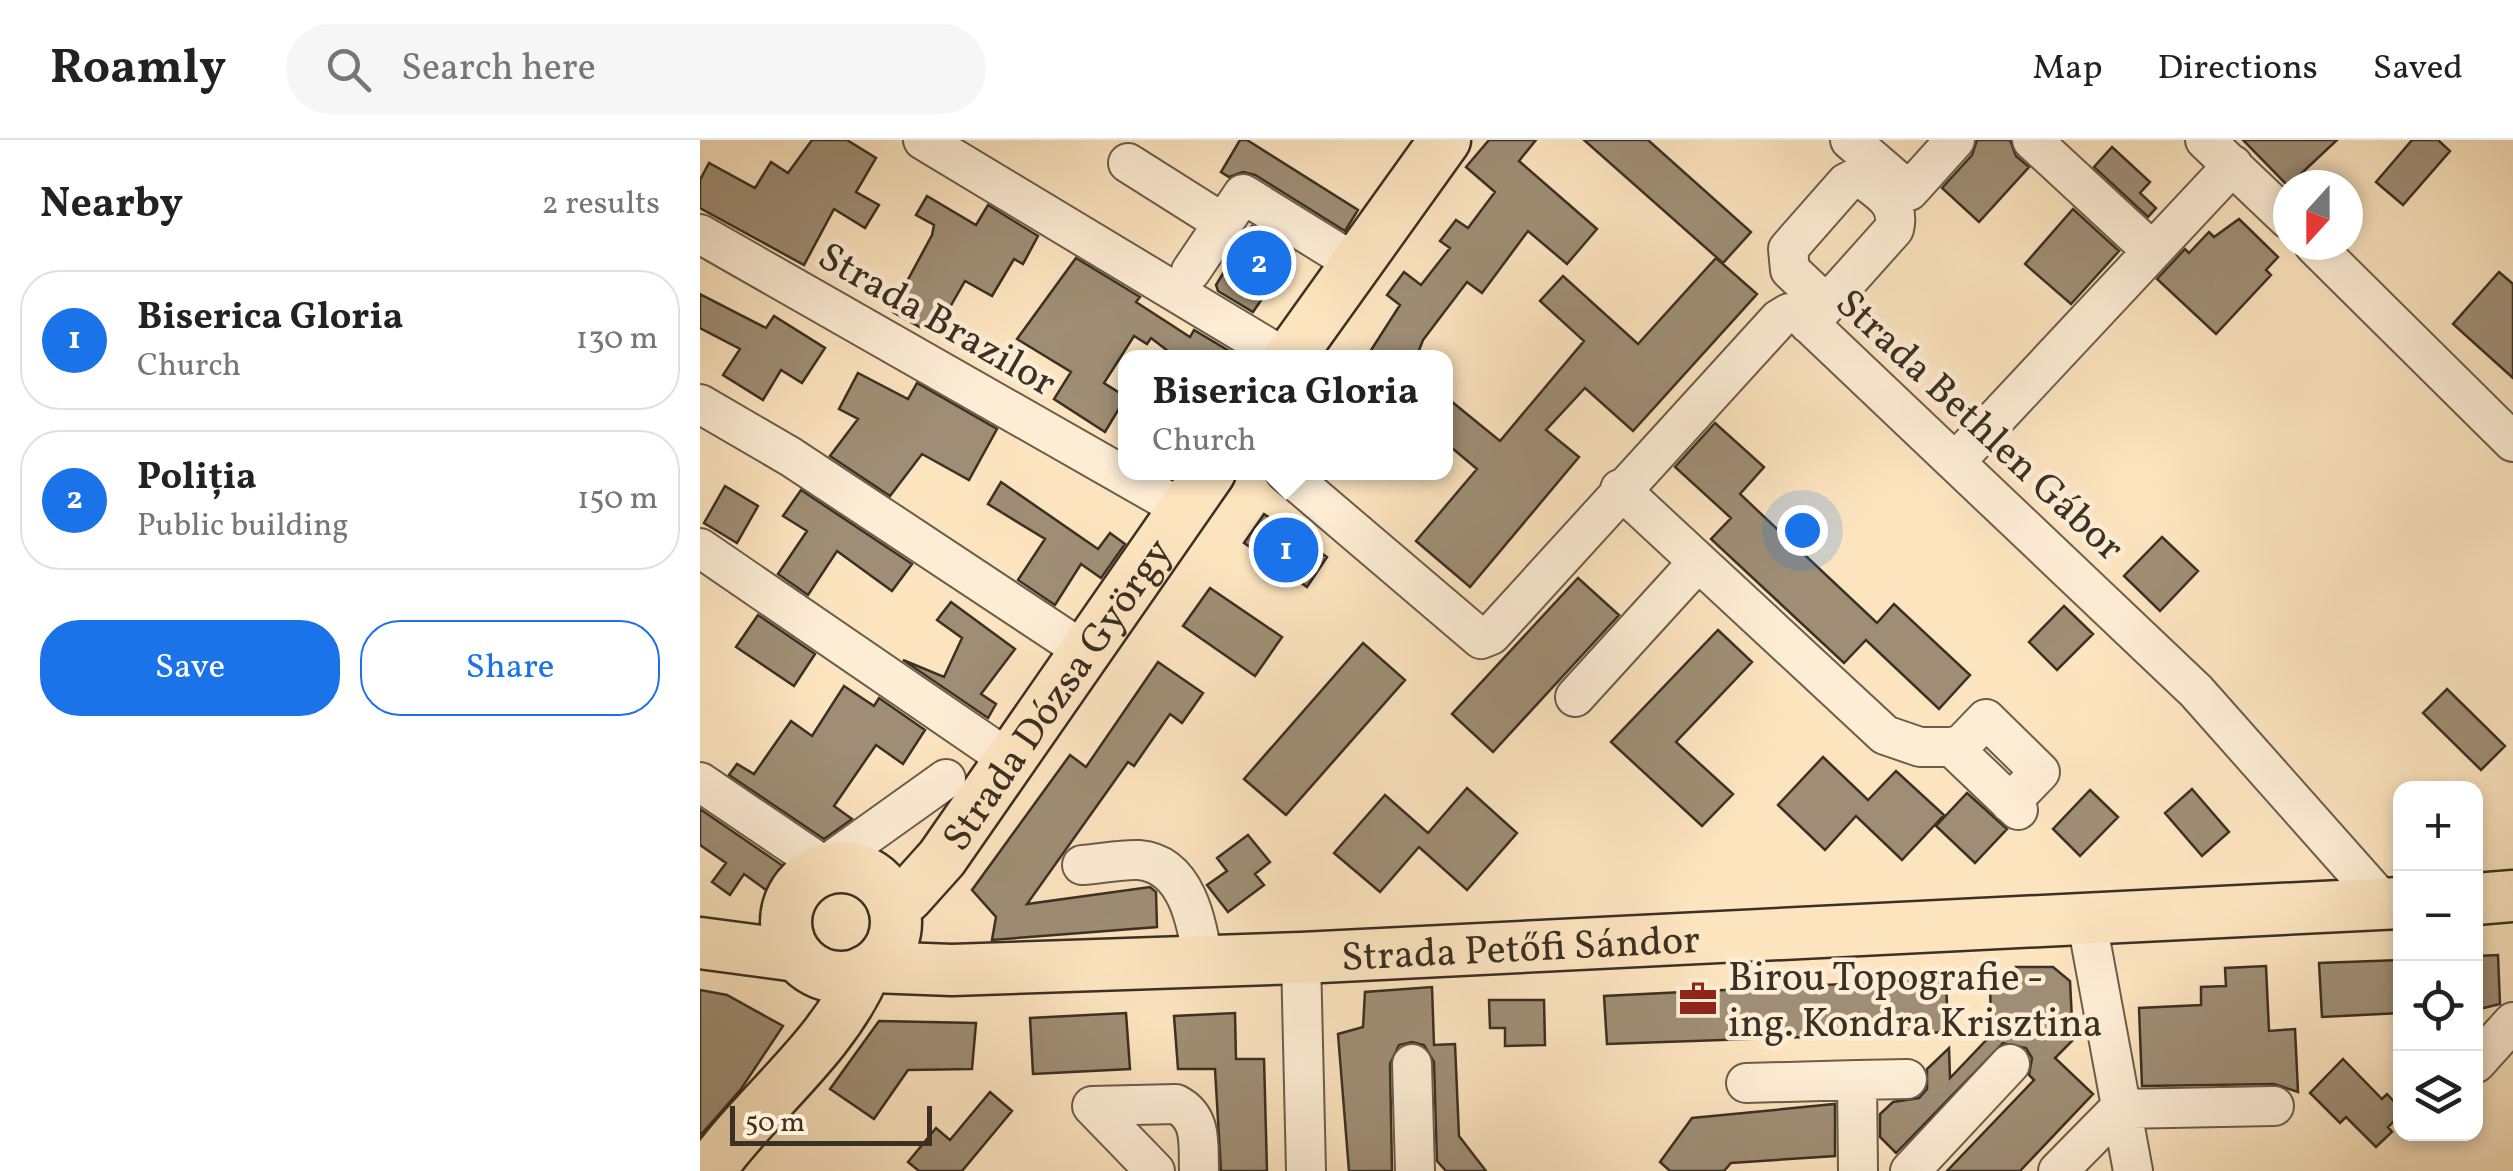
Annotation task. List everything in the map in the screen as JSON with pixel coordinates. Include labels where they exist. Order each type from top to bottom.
[{"type":"main road","points":[[1293,350],[1445,140]]},
{"type":"main road","name":"Strada Dózsa György","points":[[835,909],[907,898],[934,867],[1197,491]]},
{"type":"main road","points":[[2483,898],[2513,896]]},
{"type":"main road","name":"Strada Petőfi Sándor","points":[[835,909],[824,974],[840,977],[869,969],[1302,958],[2393,904]]},
{"type":"main road","points":[[712,944],[835,909],[941,968]]},
{"type":"main road","points":[[709,1171],[787,1080],[854,997],[869,969],[885,954],[835,909]]},
{"type":"main road","points":[[787,1080],[809,1014],[835,909]]},
{"type":"street","points":[[924,140],[1274,350]]},
{"type":"street","points":[[1850,140],[1909,191],[1955,140]]},
{"type":"street","points":[[2032,140],[2151,250]]},
{"type":"street","points":[[1957,460],[2151,250],[2219,152],[2273,205]]},
{"type":"street","points":[[1128,163],[1224,223]]},
{"type":"street","points":[[1191,272],[1243,194],[1356,264]]},
{"type":"street","name":"Strada Brazilor","points":[[700,234],[1118,450]]},
{"type":"street","points":[[2329,260],[2513,442]]},
{"type":"street","name":"Strada Bethlen Gábor","points":[[1294,480],[1481,639],[1491,635],[1620,488],[1779,319],[1789,313],[1818,314],[1957,460],[2196,691],[2393,904]]},
{"type":"street","points":[[700,404],[790,457],[1084,652]]},
{"type":"street","points":[[1620,488],[1884,735],[1920,747],[1952,747],[2014,807]]},
{"type":"street","points":[[700,548],[1008,760]]},
{"type":"street","points":[[1575,696],[1698,562]]},
{"type":"street","points":[[700,782],[835,909],[946,778]]},
{"type":"street","points":[[1082,866],[1141,860],[1165,870],[1196,915],[1202,960]]},
{"type":"street","points":[[2086,917],[2133,1171]]},
{"type":"street","points":[[1302,958],[1306,1171]]},
{"type":"street","points":[[2483,1055],[2513,1022]]},
{"type":"street","points":[[1412,1064],[1415,1171]]},
{"type":"street","points":[[1910,1171],[2010,1064]]},
{"type":"street","points":[[1746,1083],[1907,1079]]},
{"type":"street","points":[[1857,1080],[1858,1171]]},
{"type":"street","points":[[1156,1171],[1092,1106],[1176,1104],[1188,1110],[1197,1123],[1199,1171]]},
{"type":"street","points":[[2058,1171],[2120,1109],[2274,1106]]},
{"type":"building","points":[[812,140],[847,140],[876,158],[856,192],[879,205],[865,228],[834,209],[804,265],[700,208],[700,180],[709,163],[755,188],[771,162],[788,173]]},
{"type":"building","points":[[1240,140],[1247,140],[1358,210],[1345,231],[1255,175],[1243,172],[1229,177],[1221,172]]},
{"type":"building","points":[[1489,140],[1536,140],[1519,161],[1597,229],[1567,264],[1528,231],[1482,293],[1467,282],[1419,350],[1371,350],[1400,305],[1387,295],[1404,272],[1421,285],[1450,248],[1440,241],[1456,220],[1468,228],[1495,192],[1466,167]]},
{"type":"building","points":[[1584,140],[1648,140],[1751,232],[1723,263]]},
{"type":"building","points":[[1977,140],[2010,140],[2016,156],[2029,167],[1979,222],[1942,188],[1972,155]]},
{"type":"building","points":[[2243,140],[2337,140],[2305,170],[2273,171]]},
{"type":"building","points":[[2412,140],[2438,140],[2450,151],[2403,205],[2376,182]]},
{"type":"building","points":[[2112,147],[2150,182],[2140,193],[2156,208],[2148,217],[2094,167]]},
{"type":"building","points":[[927,196],[976,225],[988,205],[1038,236],[1023,264],[1014,259],[992,296],[965,281],[934,335],[891,311],[932,235],[934,225],[916,215]]},
{"type":"building","points":[[2073,209],[2119,251],[2071,304],[2025,264]]},
{"type":"building","points":[[2239,219],[2273,252],[2275,260],[2266,270],[2271,275],[2216,334],[2157,279],[2185,249],[2189,253],[2209,232],[2214,237]]},
{"type":"building","points":[[1252,226],[1294,252],[1253,312],[1218,291],[1216,285]]},
{"type":"building","points":[[1076,258],[1140,297],[1136,302],[1190,337],[1194,330],[1227,350],[1167,350],[1151,338],[1147,344],[1134,336],[1125,350],[1118,350],[1118,361],[1104,383],[1118,392],[1118,410],[1105,432],[1054,399],[1071,372],[1017,339]]},
{"type":"building","points":[[1716,258],[1757,294],[1633,431],[1585,388],[1546,430],[1579,457],[1470,587],[1416,541],[1477,469],[1453,449],[1453,403],[1500,441],[1584,341],[1540,301],[1563,276],[1638,344]]},
{"type":"building","points":[[2499,272],[2513,284],[2513,378],[2453,324]]},
{"type":"building","points":[[700,294],[766,328],[774,316],[825,348],[802,383],[781,370],[763,400],[723,375],[740,349],[700,328]]},
{"type":"building","points":[[858,373],[908,399],[917,383],[997,429],[969,480],[922,454],[890,496],[830,456],[858,419],[839,409]]},
{"type":"building","points":[[1715,423],[1764,467],[1740,494],[1877,623],[1894,604],[1970,675],[1939,709],[1866,640],[1844,663],[1711,539],[1731,518],[1675,467]]},
{"type":"building","points":[[1001,482],[1098,549],[1110,533],[1125,544],[1101,578],[1081,564],[1055,605],[1018,580],[1045,539],[988,504]]},
{"type":"building","points":[[725,486],[758,506],[737,543],[704,523]]},
{"type":"building","points":[[801,490],[912,564],[892,591],[837,551],[808,595],[778,574],[807,531],[783,516]]},
{"type":"building","points":[[1264,514],[1327,557],[1307,587],[1244,543]]},
{"type":"building","points":[[2162,537],[2198,571],[2160,611],[2124,576]]},
{"type":"building","points":[[1578,578],[1619,615],[1493,752],[1452,714]]},
{"type":"building","points":[[1210,588],[1282,637],[1255,676],[1183,626]]},
{"type":"building","points":[[951,602],[1015,649],[981,694],[996,704],[988,718],[903,660],[944,677],[962,638],[937,620]]},
{"type":"building","points":[[2064,606],[2093,634],[2057,670],[2029,642]]},
{"type":"building","points":[[758,615],[815,654],[794,686],[736,647]]},
{"type":"building","points":[[1718,630],[1752,662],[1676,742],[1733,794],[1702,826],[1611,742]]},
{"type":"building","points":[[1363,643],[1405,680],[1286,815],[1244,779]]},
{"type":"building","points":[[1158,662],[1203,693],[1182,723],[1170,714],[1134,766],[1128,762],[1027,904],[1150,887],[1156,892],[1157,927],[992,940],[996,917],[972,890],[1070,755],[1086,767]]},
{"type":"building","points":[[844,686],[874,706],[879,698],[925,730],[903,764],[876,745],[834,806],[852,819],[824,839],[729,775],[737,764],[754,774],[791,721],[812,736]]},
{"type":"building","points":[[2447,689],[2505,746],[2481,770],[2423,713]]},
{"type":"building","points":[[1823,757],[1868,800],[1896,771],[1944,815],[1902,860],[1856,816],[1825,850],[1778,805]]},
{"type":"building","points":[[1467,788],[1517,833],[1467,890],[1419,847],[1380,892],[1334,853],[1385,795],[1428,833]]},
{"type":"building","points":[[2192,789],[2229,832],[2202,856],[2165,813]]},
{"type":"building","points":[[2090,790],[2118,817],[2080,856],[2053,829]]},
{"type":"building","points":[[1967,793],[2007,829],[1975,863],[1936,826]]},
{"type":"building","points":[[700,809],[783,866],[766,890],[744,874],[730,895],[712,882],[726,863],[700,845]]},
{"type":"building","points":[[1248,835],[1270,862],[1255,874],[1264,885],[1228,912],[1207,885],[1227,871],[1217,858]]},
{"type":"building","points":[[2498,955],[2500,1004],[2483,1008],[2483,961],[2483,956]]},
{"type":"building","points":[[2393,960],[2393,1013],[2322,1017],[2319,963]]},
{"type":"building","points":[[2266,966],[2269,1031],[2295,1029],[2298,1092],[2274,1084],[2142,1086],[2139,1008],[2201,1005],[2201,987],[2226,986],[2225,968]]},
{"type":"building","points":[[2016,967],[2053,967],[2070,981],[2073,1040],[2055,1058],[2093,1094],[2020,1171],[1947,1171],[2034,1080],[2029,1075],[2032,1058],[2026,1048],[2003,1043],[1896,1153],[1880,1137],[1880,1114],[1893,1102],[1919,1098],[1927,1089],[1927,1069],[1949,1048],[1950,1078],[1991,1035],[1990,977],[2017,977]]},
{"type":"building","points":[[1946,979],[1948,1032],[1607,1044],[1604,996]]},
{"type":"building","points":[[1432,987],[1434,1045],[1455,1044],[1459,1136],[1486,1171],[1446,1171],[1437,1161],[1434,1062],[1424,1045],[1412,1042],[1399,1045],[1390,1064],[1392,1171],[1349,1171],[1338,1034],[1363,1027],[1365,992]]},
{"type":"building","points":[[700,990],[727,995],[783,1026],[741,1089],[700,1136]]},
{"type":"building","points":[[1489,1000],[1544,1000],[1545,1045],[1505,1046],[1505,1028],[1490,1028]]},
{"type":"building","points":[[1126,1013],[1130,1069],[1033,1074],[1030,1018]]},
{"type":"building","points":[[1235,1013],[1236,1059],[1264,1059],[1267,1171],[1221,1171],[1215,1069],[1178,1069],[1174,1016]]},
{"type":"building","points":[[879,1021],[976,1023],[972,1069],[908,1070],[874,1119],[830,1089]]},
{"type":"building","points":[[2343,1059],[2382,1099],[2387,1094],[2393,1100],[2393,1122],[2388,1127],[2392,1132],[2376,1147],[2346,1117],[2340,1123],[2310,1093]]},
{"type":"building","points":[[990,1092],[1012,1111],[962,1171],[919,1171],[908,1162],[936,1128],[950,1140]]},
{"type":"building","points":[[1835,1104],[1835,1156],[1731,1163],[1724,1171],[1670,1171],[1660,1162],[1692,1118]]},
{"type":"place","name":"Poliția","points":[[1259,263]]},
{"type":"place","name":"Biserica Gloria","points":[[1286,550]]},
{"type":"place","name":"Birou Topografie - ing. Kondra Krisztina","points":[[1698,999]]}]
